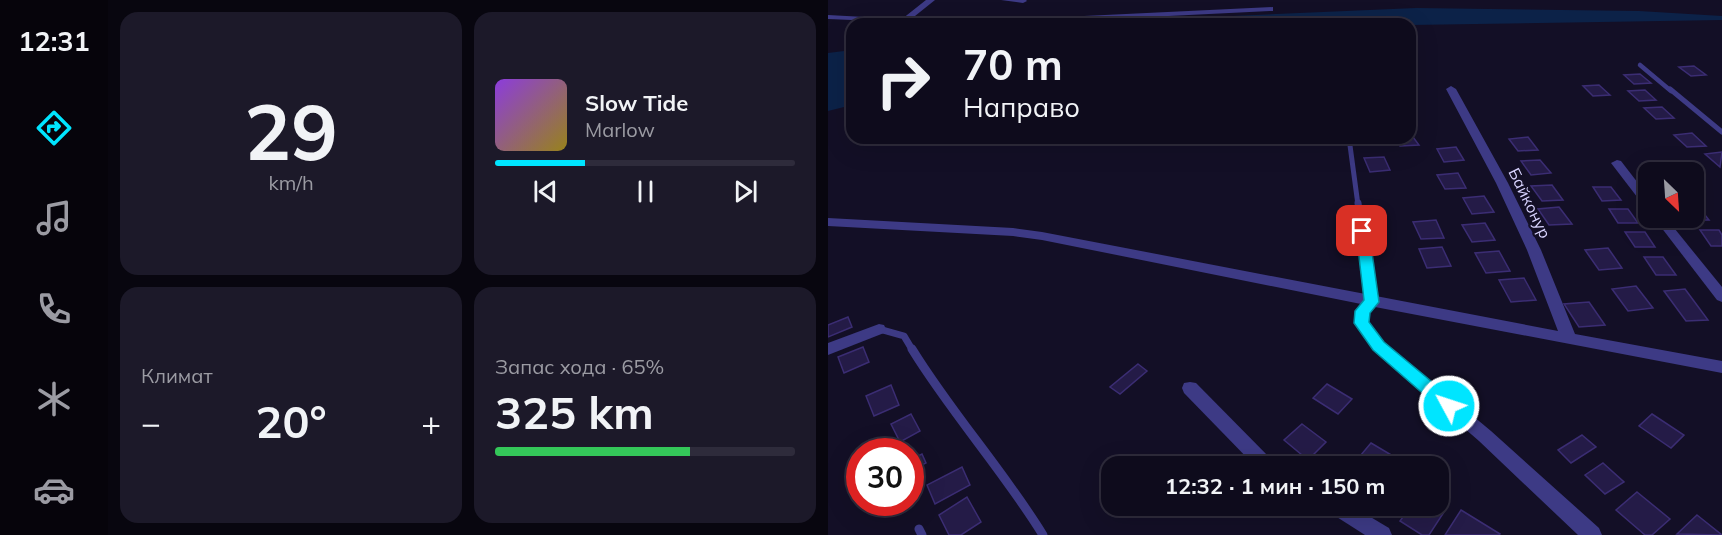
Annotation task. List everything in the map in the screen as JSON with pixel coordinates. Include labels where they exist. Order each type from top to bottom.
[{"type":"street","points":[[908,18],[931,0]]},
{"type":"street","points":[[1005,0],[1023,1]]},
{"type":"street","points":[[1083,18],[1270,9]]},
{"type":"street","points":[[828,17],[854,18]]},
{"type":"street","name":"Байконур","points":[[1450,89],[1502,183],[1534,250],[1568,336]]},
{"type":"street","points":[[1617,163],[1638,190]]},
{"type":"street","points":[[828,222],[1013,232],[1042,236],[1372,302],[1568,336],[1722,367]]},
{"type":"street","points":[[1668,228],[1722,297]]},
{"type":"street","points":[[1372,302],[1363,311],[1361,323],[1379,346],[1485,435],[1592,535]]},
{"type":"street","points":[[828,349],[879,329]]},
{"type":"street","points":[[1190,388],[1256,456]]},
{"type":"street","points":[[1352,516],[1382,535]]},
{"type":"lane","points":[[1640,65],[1722,132]]},
{"type":"lane","points":[[1350,144],[1372,302]]},
{"type":"lane","points":[[879,329],[904,336],[940,394],[1021,499],[1043,535]]},
{"type":"water","points":[[1416,8],[1639,11],[1722,16],[1722,20],[1416,25],[1416,18],[1186,18]]},
{"type":"water","points":[[846,51],[846,106],[828,111],[828,53]]},
{"type":"building","points":[[1694,66],[1706,75],[1691,76],[1679,67]]},
{"type":"building","points":[[1640,74],[1651,83],[1634,84],[1624,75]]},
{"type":"building","points":[[1599,85],[1610,95],[1593,96],[1583,86]]},
{"type":"building","points":[[1645,90],[1656,100],[1639,101],[1628,91]]},
{"type":"building","points":[[1662,107],[1674,118],[1656,119],[1644,108]]},
{"type":"building","points":[[1692,133],[1706,146],[1687,147],[1674,135]]},
{"type":"building","points":[[1528,137],[1538,150],[1518,151],[1509,139]]},
{"type":"building","points":[[1416,141],[1419,145],[1400,146],[1399,144],[1416,144]]},
{"type":"building","points":[[1456,147],[1464,160],[1444,162],[1437,149]]},
{"type":"building","points":[[1722,152],[1720,167],[1705,154]]},
{"type":"building","points":[[1384,157],[1390,170],[1370,172],[1364,158]]},
{"type":"building","points":[[1540,160],[1551,173],[1531,175],[1521,161]]},
{"type":"building","points":[[1458,173],[1466,188],[1445,189],[1437,175]]},
{"type":"building","points":[[1552,185],[1563,200],[1542,201],[1531,186]]},
{"type":"building","points":[[1593,187],[1611,187],[1621,200],[1602,201]]},
{"type":"building","points":[[1484,196],[1494,212],[1472,214],[1463,198]]},
{"type":"building","points":[[1559,207],[1572,224],[1549,225],[1538,209]]},
{"type":"building","points":[[1609,209],[1628,209],[1638,223],[1618,223]]},
{"type":"building","points":[[1436,220],[1444,238],[1421,239],[1413,222]]},
{"type":"building","points":[[1485,223],[1495,240],[1472,242],[1462,225]]},
{"type":"building","points":[[1700,230],[1719,230],[1722,235],[1722,246],[1711,246]]},
{"type":"building","points":[[1625,232],[1645,232],[1655,247],[1635,247]]},
{"type":"building","points":[[1442,247],[1451,266],[1427,268],[1419,249]]},
{"type":"building","points":[[1608,248],[1622,268],[1599,270],[1585,250]]},
{"type":"building","points":[[1499,251],[1510,271],[1486,273],[1475,253]]},
{"type":"building","points":[[1644,257],[1663,257],[1676,275],[1656,275]]},
{"type":"building","points":[[1524,278],[1536,300],[1511,302],[1499,280]]},
{"type":"building","points":[[1636,286],[1653,308],[1628,311],[1612,289]]},
{"type":"building","points":[[1685,289],[1708,320],[1686,321],[1664,291]]},
{"type":"building","points":[[1589,302],[1605,325],[1579,327],[1564,304]]},
{"type":"building","points":[[848,317],[852,327],[828,337],[828,325]]},
{"type":"building","points":[[863,347],[869,362],[844,373],[838,357]]},
{"type":"building","points":[[1138,364],[1147,371],[1120,394],[1110,387]]},
{"type":"building","points":[[1327,384],[1352,399],[1338,414],[1313,398]]},
{"type":"building","points":[[891,385],[899,405],[874,416],[866,396]]},
{"type":"building","points":[[911,414],[920,431],[907,438],[898,438],[891,424]]},
{"type":"building","points":[[1652,414],[1684,435],[1671,448],[1639,426]]},
{"type":"building","points":[[1302,424],[1326,442],[1312,456],[1303,456],[1284,440]]},
{"type":"building","points":[[1582,435],[1596,447],[1571,463],[1558,450]]},
{"type":"building","points":[[1371,443],[1393,456],[1360,456]]},
{"type":"building","points":[[1603,463],[1624,482],[1605,494],[1585,475]]},
{"type":"building","points":[[962,467],[970,485],[935,504],[927,485]]},
{"type":"building","points":[[1637,492],[1670,519],[1652,535],[1645,535],[1616,510]]},
{"type":"building","points":[[967,497],[981,522],[961,535],[949,535],[939,515]]},
{"type":"building","points":[[1461,510],[1500,534],[1445,535]]},
{"type":"building","points":[[1697,515],[1722,535],[1677,534]]},
{"type":"building","points":[[1404,516],[1441,516],[1429,535],[1422,535],[1400,521]]},
{"type":"route","points":[[1362,231],[1372,302],[1363,311],[1361,323],[1379,346],[1449,406]]}]
